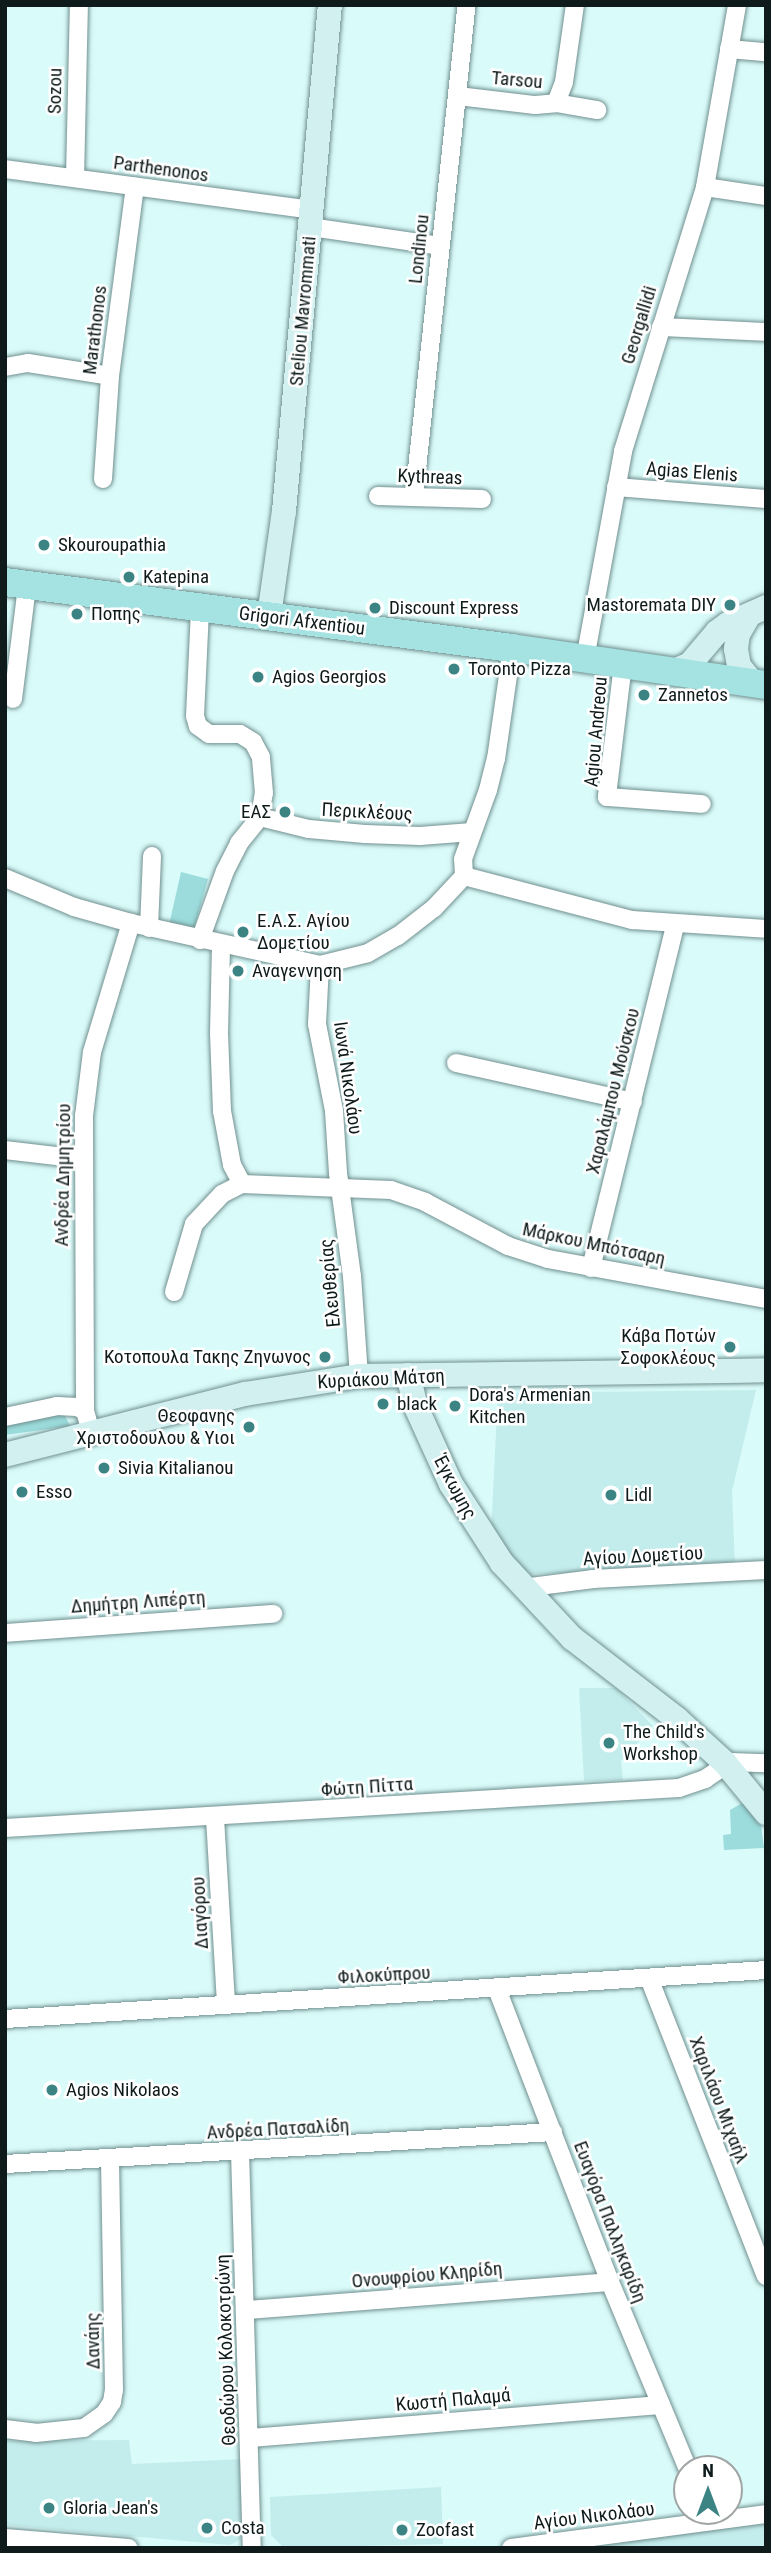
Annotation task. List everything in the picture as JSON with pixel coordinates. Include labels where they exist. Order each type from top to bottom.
[{"type":"main road","name":"Steliou Mavrommati","points":[[269,617],[284,510],[330,5]]},
{"type":"main road","name":"Grigori Afxentiou","points":[[16,584],[512,648],[759,684]]},
{"type":"main road","points":[[672,672],[690,664],[728,624],[757,612]]},
{"type":"main road","points":[[757,612],[738,634],[736,649],[739,666],[759,684]]},
{"type":"main road","name":"Κυριάκου Μάτση","points":[[5,1455],[88,1422],[359,1376],[766,1370]]},
{"type":"main road","name":"Έγκωμης","points":[[408,1375],[416,1407],[456,1493],[482,1537],[523,1588],[572,1637],[677,1719],[725,1763],[766,1813]]},
{"type":"street","name":"Sozou","points":[[75,178],[79,5]]},
{"type":"street","name":"Londinou","points":[[414,497],[467,5]]},
{"type":"street","name":"Tarsou","points":[[458,96],[535,105],[556,103],[564,82],[575,5]]},
{"type":"street","name":"Georgallidi","points":[[585,659],[628,431],[705,187],[737,5]]},
{"type":"street","points":[[729,48],[766,52]]},
{"type":"street","points":[[556,103],[597,110]]},
{"type":"street","name":"Parthenonos","points":[[5,169],[135,187],[440,246]]},
{"type":"street","name":"Marathonos","points":[[103,479],[110,376],[135,187]]},
{"type":"street","points":[[705,187],[766,196]]},
{"type":"street","points":[[661,327],[766,332]]},
{"type":"street","points":[[5,367],[28,363],[110,376]]},
{"type":"street","name":"Agias Elenis","points":[[616,487],[766,499]]},
{"type":"street","name":"Kythreas","points":[[377,496],[482,499]]},
{"type":"street","points":[[13,699],[16,584]]},
{"type":"street","points":[[200,609],[196,720],[203,732],[240,734],[258,748],[264,784],[260,817],[239,843],[225,870],[200,940]]},
{"type":"street","points":[[5,878],[74,907],[221,945],[320,965],[368,953],[398,936],[434,908],[464,877],[463,859],[488,790],[496,759],[512,648]]},
{"type":"street","name":"Agiou Andreou","points":[[623,664],[607,797],[702,804]]},
{"type":"street","name":"Περικλέους","points":[[260,817],[309,829],[365,834],[420,836],[472,832]]},
{"type":"street","name":"Ανδρέα Δημητρίου","points":[[88,1422],[82,1159],[87,1078],[92,1052],[140,925],[152,856]]},
{"type":"street","points":[[464,877],[590,911],[675,925],[766,929]]},
{"type":"street","name":"Χαραλάμπου Μούσκου","points":[[591,1268],[675,925]]},
{"type":"street","points":[[221,945],[219,1033],[222,1111],[232,1165],[242,1184]]},
{"type":"street","name":"Ιωνά Νικολάου","points":[[320,965],[317,1024],[334,1111],[340,1186]]},
{"type":"street","points":[[456,1063],[632,1102]]},
{"type":"street","points":[[5,1150],[82,1159]]},
{"type":"street","points":[[174,1292],[194,1224],[222,1194],[242,1184],[340,1186]]},
{"type":"street","name":"Μάρκου Μπότσαρη","points":[[340,1186],[391,1190],[412,1196],[508,1246],[591,1268],[766,1299]]},
{"type":"street","name":"Ελευθερίας","points":[[340,1186],[352,1276],[359,1376]]},
{"type":"street","points":[[5,1417],[57,1406],[78,1407],[88,1422]]},
{"type":"street","name":"Αγίου Δομετίου","points":[[523,1588],[593,1579],[766,1570]]},
{"type":"street","name":"Δημήτρη Λιπέρτη","points":[[5,1633],[274,1614]]},
{"type":"street","points":[[725,1763],[766,1763]]},
{"type":"street","name":"Φώτη Πίττα","points":[[5,1828],[215,1818],[679,1788],[705,1779],[725,1763]]},
{"type":"street","name":"Διαγόρου","points":[[215,1818],[226,2005]]},
{"type":"street","name":"Φιλοκύπρου","points":[[5,2019],[766,1970]]},
{"type":"street","name":"Χαριλάου Μιχαήλ","points":[[649,1978],[766,2276]]},
{"type":"street","name":"Ευαγόρα Παλληκαρίδη","points":[[498,1989],[610,2282],[682,2455]]},
{"type":"street","name":"Ανδρέα Πατσαλίδη","points":[[5,2164],[110,2160],[553,2132]]},
{"type":"street","name":"Θεοδώρου Κολοκοτρώνη","points":[[240,2152],[247,2310],[252,2548]]},
{"type":"street","name":"Δανάης","points":[[5,2429],[36,2433],[84,2428],[104,2414],[112,2402],[110,2160]]},
{"type":"street","name":"Ονουφρίου Κληρίδη","points":[[247,2310],[610,2282]]},
{"type":"street","name":"Κωστή Παλαμά","points":[[250,2438],[660,2404]]},
{"type":"street","name":"Αγίου Νικολάου","points":[[743,2515],[766,2514]]},
{"type":"street","name":"Αγίου Νικολάου","points":[[511,2548],[673,2523]]},
{"type":"street","points":[[5,2538],[128,2548]]},
{"type":"shaded area","points":[[181,872],[208,879],[193,932],[169,925]]},
{"type":"shaded area","points":[[756,1390],[732,1491],[735,1567],[532,1574],[507,1559],[491,1533],[498,1393]]},
{"type":"shaded area","points":[[57,1413],[65,1416],[70,1426],[5,1435],[5,1425]]},
{"type":"shaded area","name":"The Child's Workshop","points":[[579,1688],[616,1688],[653,1726],[621,1761],[623,1780],[584,1781]]},
{"type":"shaded area","points":[[744,1802],[761,1825],[764,1848],[724,1850],[723,1835],[731,1834],[730,1810]]},
{"type":"shaded area","points":[[129,2440],[132,2464],[244,2459],[245,2537],[230,2545],[5,2525],[5,2441]]},
{"type":"shaded area","points":[[441,2487],[443,2544],[284,2548],[271,2535],[270,2497]]},
{"type":"shaded area","points":[[766,2523],[766,2548],[577,2548]]},
{"type":"place","name":"Skouroupathia","points":[[44,545]]},
{"type":"place","name":"Katepina","points":[[129,577]]},
{"type":"place","name":"Mastoremata DIY","points":[[730,605]]},
{"type":"place","name":"Discount Express","points":[[375,608]]},
{"type":"place","name":"Ποπης","points":[[77,614]]},
{"type":"place","name":"Toronto Pizza","points":[[454,669]]},
{"type":"place","name":"Agios Georgios","points":[[258,677]]},
{"type":"place","name":"Zannetos","points":[[644,695]]},
{"type":"place","name":"ΕΑΣ","points":[[285,812]]},
{"type":"place","name":"Ε.Α.Σ. Αγίου Δομετίου","points":[[243,932]]},
{"type":"place","name":"Αναγεννηση","points":[[238,971]]},
{"type":"place","name":"Κάβα Ποτών Σοφοκλέους","points":[[730,1347]]},
{"type":"place","name":"Κοτοπουλα Τακης Ζηνωνος","points":[[325,1357]]},
{"type":"place","name":"black","points":[[383,1404]]},
{"type":"place","name":"Dora's Armenian Kitchen","points":[[455,1406]]},
{"type":"place","name":"Θεοφανης Χριστοδουλου & Υιοι","points":[[249,1427]]},
{"type":"place","name":"Sivia Kitalianou","points":[[104,1468]]},
{"type":"place","name":"Esso","points":[[22,1492]]},
{"type":"place","name":"Lidl","points":[[611,1495]]},
{"type":"place","name":"The Child's Workshop","points":[[609,1743]]},
{"type":"place","name":"Agios Nikolaos","points":[[52,2090]]},
{"type":"place","name":"Gloria Jean's","points":[[49,2508]]},
{"type":"place","name":"Costa","points":[[207,2528]]},
{"type":"place","name":"Zoofast","points":[[402,2530]]}]
